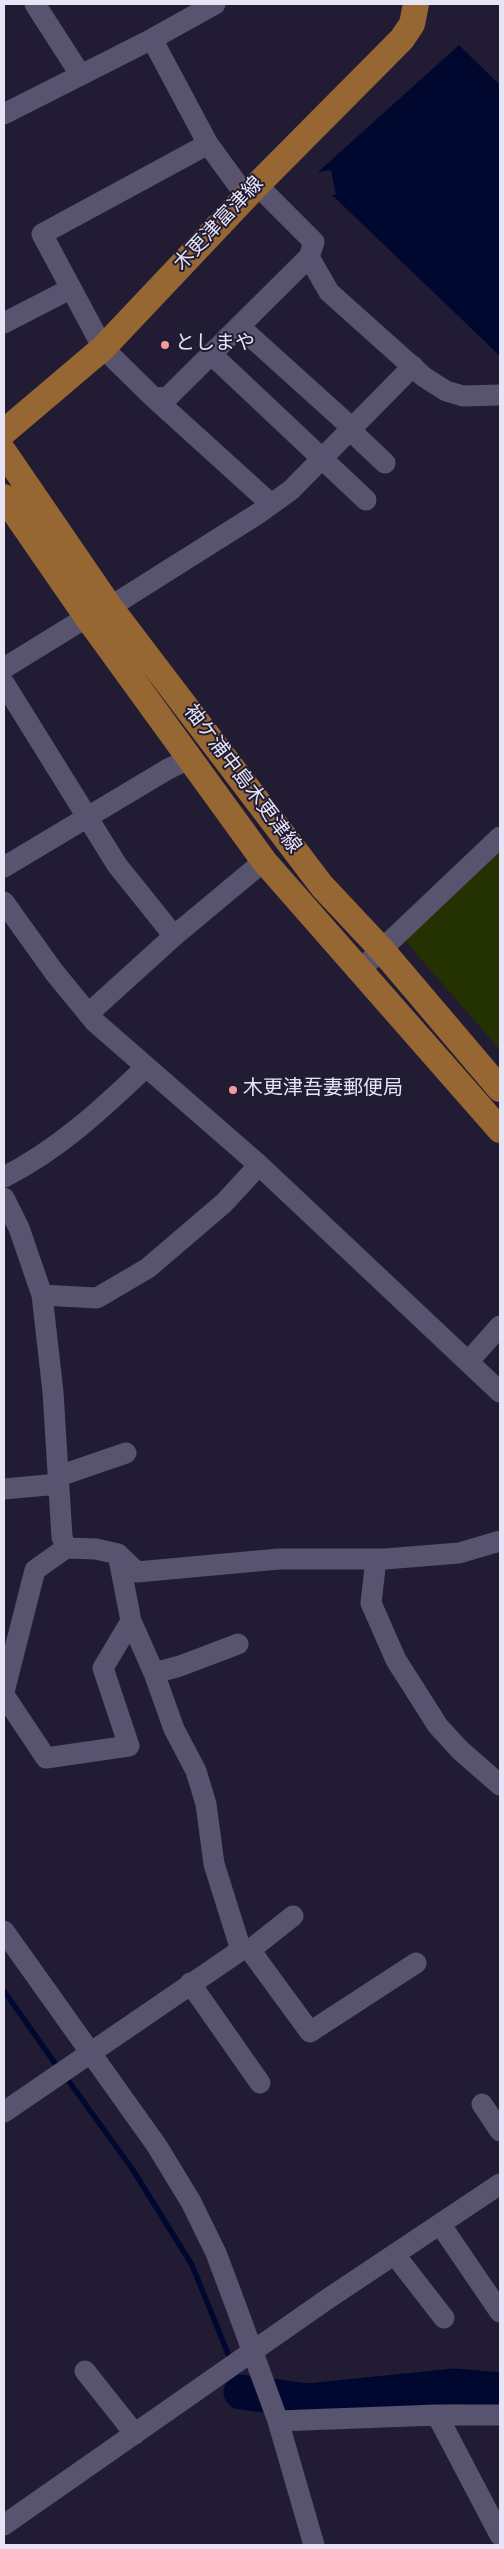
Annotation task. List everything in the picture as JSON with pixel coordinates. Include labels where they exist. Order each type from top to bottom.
[{"type":"main road","name":"木更津富津線","points":[[4,432],[103,348],[252,190],[402,39],[412,24],[416,4]]},
{"type":"main road","name":"袖ケ浦中島木更津線","points":[[4,452],[99,612],[191,758],[264,861],[500,1130]]},
{"type":"main road","name":"袖ケ浦中島木更津線","points":[[4,497],[322,886],[382,950],[500,1089]]},
{"type":"street","points":[[35,4],[80,74]]},
{"type":"street","points":[[4,114],[152,39],[215,4]]},
{"type":"street","points":[[152,39],[208,144],[252,190],[314,242],[309,257],[168,397],[154,398]]},
{"type":"street","points":[[208,144],[42,234],[70,290],[103,348],[154,398],[271,504]]},
{"type":"street","points":[[309,257],[329,292],[424,377],[446,391],[463,396],[500,395]]},
{"type":"street","points":[[4,323],[70,290]]},
{"type":"street","points":[[239,326],[351,429],[385,463]]},
{"type":"street","points":[[211,354],[366,500]]},
{"type":"street","points":[[4,668],[99,612],[291,490],[413,366]]},
{"type":"street","points":[[4,683],[117,865],[174,936]]},
{"type":"street","points":[[4,867],[191,758]]},
{"type":"street","points":[[360,970],[500,837]]},
{"type":"street","points":[[88,1014],[174,936],[264,861]]},
{"type":"street","points":[[4,902],[54,972],[88,1014],[109,1035],[260,1165],[500,1392]]},
{"type":"street","points":[[4,1177],[44,1154],[82,1125],[146,1067]]},
{"type":"street","points":[[42,1295],[97,1298],[148,1268],[224,1203],[260,1165]]},
{"type":"street","points":[[4,1198],[19,1228],[42,1295],[53,1392],[62,1537],[66,1548]]},
{"type":"street","points":[[468,1362],[500,1326]]},
{"type":"street","points":[[4,1489],[59,1480],[126,1453]]},
{"type":"street","points":[[131,1621],[103,1668],[129,1746],[46,1758],[4,1694],[36,1570],[66,1548],[96,1549],[118,1554],[137,1572],[279,1559],[376,1559],[459,1553],[500,1540]]},
{"type":"street","points":[[118,1554],[131,1621],[154,1673],[174,1729],[196,1772],[206,1804],[214,1864],[246,1950],[310,2032],[416,1963]]},
{"type":"street","points":[[376,1559],[371,1603],[396,1660],[438,1726],[460,1750],[500,1785]]},
{"type":"street","points":[[154,1673],[180,1666],[238,1644]]},
{"type":"street","points":[[4,2112],[190,1983],[246,1950],[293,1916]]},
{"type":"street","points":[[4,1931],[157,2146],[191,2202],[216,2253],[278,2421],[314,2545]]},
{"type":"street","points":[[190,1983],[260,2083]]},
{"type":"street","points":[[482,2104],[500,2131]]},
{"type":"street","points":[[4,2525],[500,2184]]},
{"type":"street","points":[[440,2224],[500,2312]]},
{"type":"street","points":[[395,2255],[444,2318]]},
{"type":"street","points":[[85,2371],[135,2434]]},
{"type":"street","points":[[278,2421],[437,2415],[500,2415]]},
{"type":"street","points":[[437,2415],[500,2535]]},
{"type":"green space","points":[[500,837],[500,1050],[399,934]]},
{"type":"water","points":[[459,45],[500,85],[500,356],[332,195],[336,195],[331,170],[318,172]]},
{"type":"waterway","points":[[4,1991],[59,2069]]},
{"type":"waterway","points":[[65,2076],[133,2170],[192,2265],[231,2361]]},
{"type":"waterway","points":[[234,2369],[241,2392]]},
{"type":"waterway","points":[[241,2392],[308,2401],[455,2386],[500,2390]]},
{"type":"place","name":"としまや","points":[[165,345]]},
{"type":"place","name":"木更津吾妻郵便局","points":[[233,1090]]}]
